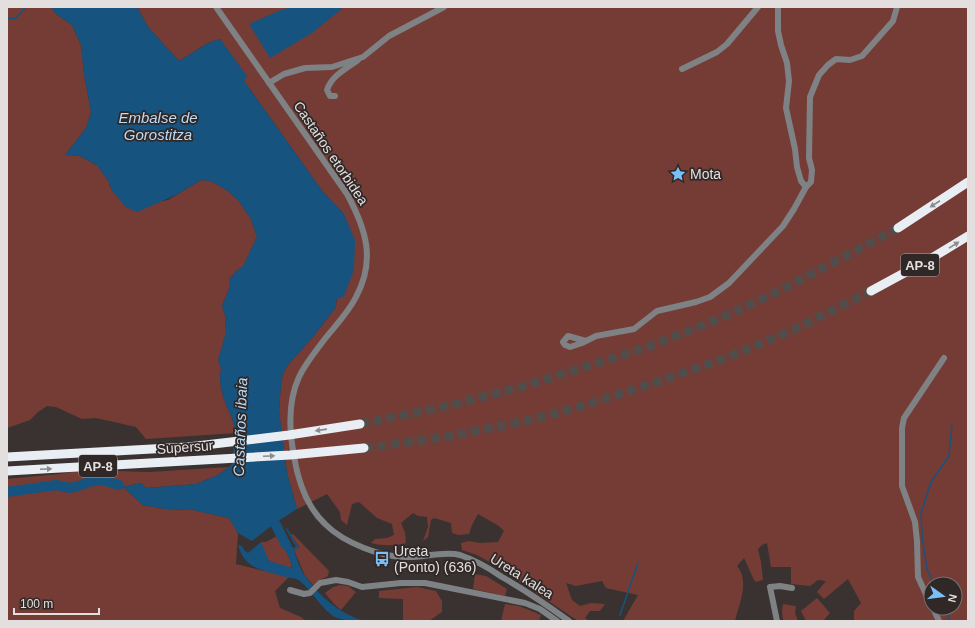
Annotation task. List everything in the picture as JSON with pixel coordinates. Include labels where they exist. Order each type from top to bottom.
[{"type":"highway","points":[[898,228],[968,182]]},
{"type":"highway","name":"AP-8","points":[[871,291],[930,259],[968,236]]},
{"type":"highway","name":"Supersur","points":[[7,457],[188,447],[289,435],[360,424]]},
{"type":"highway","name":"Supersur","points":[[7,471],[290,455],[364,448]]},
{"type":"street","name":"Castaños etorbidea","points":[[216,7],[347,194],[364,230],[367,248],[365,271],[356,298],[303,369],[296,383],[292,397],[290,417],[292,448],[298,477],[309,505]]},
{"type":"street","points":[[335,96],[330,96],[327,90],[332,81],[339,74],[389,36],[444,7]]},
{"type":"street","points":[[682,69],[717,52],[727,44],[758,7]]},
{"type":"street","points":[[778,7],[778,31],[787,63],[789,81],[786,108],[795,149],[797,167],[801,181],[806,187]]},
{"type":"street","points":[[586,341],[596,336],[634,329],[657,311],[696,302],[710,297],[729,283],[783,226],[806,187],[811,182],[812,170],[809,158],[810,97],[819,75],[836,59],[850,60],[862,56],[893,21],[897,7]]},
{"type":"street","points":[[268,82],[284,74],[305,68],[332,67],[363,57]]},
{"type":"street","points":[[923,587],[918,576],[915,522],[902,486],[902,428],[904,418],[944,358]]},
{"type":"street","name":"Ureta kalea","points":[[309,505],[319,518],[332,530],[354,544],[394,556],[409,558],[457,555],[468,558],[524,589],[568,621]]},
{"type":"street","name":"Ureta kalea","points":[[290,590],[300,594],[310,593],[320,583],[336,580],[362,587],[375,587],[401,583],[425,583],[525,603],[540,609],[556,621]]},
{"type":"street","points":[[778,621],[770,586],[792,588]]},
{"type":"shaded area","points":[[7,7],[51,7],[56,14],[72,25],[81,45],[84,74],[91,112],[86,128],[65,155],[80,156],[98,166],[109,182],[110,187],[126,207],[168,200],[201,180],[211,181],[228,191],[238,200],[251,219],[257,237],[243,267],[236,271],[229,280],[229,289],[222,306],[225,315],[226,332],[218,361],[221,368],[221,389],[236,433],[146,439],[136,427],[96,418],[82,419],[56,407],[47,406],[30,420],[7,428]]},
{"type":"shaded area","points":[[137,7],[968,7],[968,621],[854,621],[854,611],[861,603],[848,579],[824,599],[817,592],[826,581],[818,580],[810,586],[791,584],[791,567],[771,567],[767,543],[758,549],[763,580],[756,582],[754,580],[744,558],[737,566],[741,572],[743,586],[735,621],[623,621],[638,595],[606,588],[602,581],[576,586],[566,583],[572,600],[580,606],[591,603],[605,604],[600,611],[590,611],[585,618],[589,621],[578,621],[495,565],[477,555],[462,550],[461,543],[469,541],[480,543],[498,542],[504,531],[499,526],[478,514],[469,534],[458,535],[452,533],[451,523],[434,518],[431,520],[428,537],[423,541],[428,527],[427,517],[418,516],[413,513],[401,523],[405,533],[406,543],[398,545],[380,545],[371,543],[375,539],[387,538],[394,535],[392,524],[377,518],[359,502],[352,504],[347,525],[341,520],[340,512],[327,494],[297,509],[287,473],[279,411],[281,384],[283,374],[287,366],[312,338],[336,307],[344,214],[323,192],[244,81],[246,76],[220,39],[208,43],[179,61],[148,27]]},
{"type":"shaded area","points":[[229,467],[218,475],[196,484],[146,488],[141,483],[123,487],[143,505],[165,509],[193,510],[229,518],[238,533],[236,564],[289,577],[275,591],[280,608],[301,617],[306,621],[7,621],[7,479],[83,470],[149,472]]},
{"type":"shaded area","points":[[293,534],[329,571],[328,576],[318,581],[314,586],[305,576],[294,550],[299,547],[291,535]]},
{"type":"shaded area","points":[[279,535],[292,565],[291,568],[270,562],[261,542],[266,542]]},
{"type":"shaded area","points":[[475,574],[486,576],[507,589],[505,596],[473,589]]},
{"type":"shaded area","points":[[340,585],[348,586],[356,592],[341,610],[325,593],[333,587]]},
{"type":"shaded area","points":[[417,587],[436,591],[442,601],[442,612],[429,621],[403,621],[403,599],[379,598],[379,591]]},
{"type":"shaded area","points":[[817,598],[830,613],[823,621],[806,621],[801,611]]},
{"type":"shaded area","points":[[505,604],[519,606],[541,615],[539,621],[501,621]]},
{"type":"shaded area","points":[[783,604],[796,606],[795,613],[798,621],[783,621]]},
{"type":"water","name":"Embalse de Gorostitza","points":[[137,7],[148,27],[179,61],[208,43],[220,39],[247,76],[244,81],[323,192],[344,214],[355,240],[354,270],[344,296],[336,300],[336,307],[312,338],[287,366],[283,374],[279,411],[287,473],[297,509],[275,523],[252,541],[238,533],[229,518],[193,510],[165,509],[143,505],[123,487],[141,483],[146,488],[196,484],[218,475],[229,467],[235,460],[233,453],[236,433],[221,389],[221,368],[218,361],[226,332],[225,315],[222,306],[229,289],[229,280],[236,271],[243,266],[257,237],[251,219],[238,200],[228,191],[211,181],[201,180],[176,195],[137,212],[126,207],[112,191],[109,182],[98,166],[80,156],[65,155],[86,128],[91,112],[84,74],[81,45],[72,25],[56,14],[51,8]]},
{"type":"water","points":[[292,7],[344,7],[312,33],[270,58],[249,24],[281,10]]},
{"type":"water","points":[[287,528],[299,548],[294,550],[300,567],[311,584],[331,604],[346,614],[364,621],[346,620],[334,617],[300,581],[256,568],[245,560],[238,545],[242,546],[248,553],[261,542],[269,561],[292,568],[279,535],[283,532],[293,548],[296,547],[286,529]]},
{"type":"waterway","points":[[7,19],[16,18],[26,7]]},
{"type":"waterway","points":[[930,576],[927,569],[922,536],[921,513],[931,482],[949,456],[952,425]]},
{"type":"waterway","points":[[7,492],[56,485],[70,488],[88,482],[102,480],[119,485]]},
{"type":"waterway","points":[[268,512],[286,545]]},
{"type":"waterway","points":[[620,615],[638,563]]},
{"type":"waterway","points":[[948,616],[950,621]]},
{"type":"tunnel","points":[[360,424],[443,407],[521,387],[642,349],[714,321],[777,292],[898,228]]},
{"type":"tunnel","points":[[364,448],[446,437],[526,421],[582,406],[726,358],[793,330],[871,291]]},
{"type":"place","name":"Mota","points":[[678,174]]},
{"type":"place","name":"Ureta (Ponto) (636)","points":[[382,559]]},
{"type":"water label","name":"Castaños ibaia","points":[[240,427]]}]
